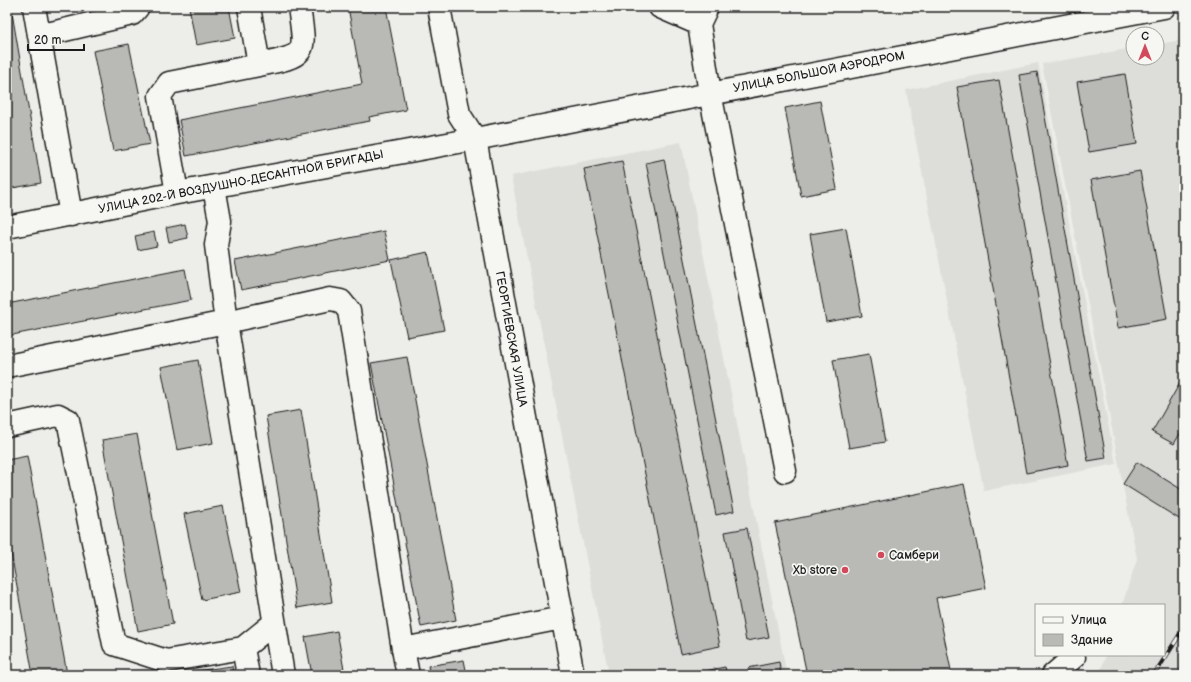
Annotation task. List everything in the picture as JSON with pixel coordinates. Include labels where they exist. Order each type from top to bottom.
[{"type":"street","points":[[34,7],[71,215]]},
{"type":"street","points":[[40,36],[132,14],[138,7]]},
{"type":"street","points":[[249,7],[259,65]]},
{"type":"street","points":[[177,193],[160,96],[169,83],[289,59],[300,51],[304,41],[299,7]]},
{"type":"street","name":"ГЕОРГИЕВСКАЯ УЛИЦА","points":[[439,7],[459,114],[475,139],[573,675]]},
{"type":"street","points":[[660,7],[703,16],[710,93],[785,471]]},
{"type":"street","name":"УЛИЦА БОЛЬШОЙ АЭРОДРОМ","points":[[475,139],[1164,7]]},
{"type":"street","name":"УЛИЦА 202-Й ВОЗДУШНО-ДЕСАНТНОЙ БРИГАДЫ","points":[[7,227],[177,193],[475,139]]},
{"type":"street","points":[[214,187],[220,222],[216,246],[226,322],[283,675]]},
{"type":"street","points":[[7,366],[226,322],[330,299],[341,301],[349,312],[408,675]]},
{"type":"street","points":[[7,426],[58,415],[68,420],[114,644],[166,661],[244,648],[274,623]]},
{"type":"street","points":[[403,649],[562,618]]},
{"type":"street","points":[[244,648],[248,675]]},
{"type":"street","points":[[1053,675],[1074,657]]},
{"type":"shaded area","points":[[1184,40],[1184,675],[1099,675],[1106,656],[1165,656],[1165,604],[1122,604],[1137,559],[1042,64],[1125,49],[1125,66],[1165,66],[1165,43]]},
{"type":"shaded area","points":[[1038,63],[1116,464],[984,491],[906,90]]},
{"type":"shaded area","points":[[681,142],[787,675],[609,675],[511,176]]},
{"type":"shaded area","points":[[153,667],[155,675],[95,675]]},
{"type":"building","points":[[7,7],[11,7],[41,183],[7,189]]},
{"type":"building","points":[[189,7],[229,7],[235,38],[196,45]]},
{"type":"building","points":[[348,7],[386,7],[406,110],[369,117],[370,121],[186,156],[179,120],[362,84]]},
{"type":"building","points":[[129,44],[150,144],[113,151],[93,51]]},
{"type":"building","points":[[1037,72],[1106,458],[1088,461],[1019,75]]},
{"type":"building","points":[[1125,74],[1137,144],[1089,152],[1077,82]]},
{"type":"building","points":[[999,80],[1068,465],[1026,473],[957,87]]},
{"type":"building","points":[[820,101],[837,189],[801,196],[785,108]]},
{"type":"building","points":[[664,159],[734,511],[716,515],[646,163]]},
{"type":"building","points":[[622,161],[720,646],[681,654],[584,169]]},
{"type":"building","points":[[1140,171],[1167,319],[1118,328],[1091,180]]},
{"type":"building","points":[[185,224],[188,238],[169,242],[166,228]]},
{"type":"building","points":[[846,228],[862,316],[826,322],[810,234]]},
{"type":"building","points":[[384,231],[390,260],[241,290],[235,261]]},
{"type":"building","points":[[154,232],[157,246],[138,250],[135,236]]},
{"type":"building","points":[[428,252],[444,330],[407,337],[391,260]]},
{"type":"building","points":[[185,269],[191,300],[7,336],[7,304]]},
{"type":"building","points":[[869,354],[885,442],[849,448],[833,360]]},
{"type":"building","points":[[407,357],[456,620],[421,627],[371,363]]},
{"type":"building","points":[[198,360],[213,443],[177,450],[161,367]]},
{"type":"building","points":[[1184,376],[1184,427],[1174,444],[1152,432]]},
{"type":"building","points":[[301,410],[332,602],[297,608],[266,416]]},
{"type":"building","points":[[137,434],[173,624],[138,631],[102,440]]},
{"type":"building","points":[[27,456],[67,674],[62,675],[33,675],[7,531],[7,460]]},
{"type":"building","points":[[1137,462],[1184,491],[1184,522],[1123,484]]},
{"type":"building","name":"Самбери","points":[[964,484],[986,588],[936,598],[952,675],[807,675],[775,523]]},
{"type":"building","points":[[223,506],[241,592],[202,600],[184,514]]},
{"type":"building","points":[[747,528],[769,637],[746,641],[725,532]]},
{"type":"building","points":[[337,631],[345,675],[312,675],[305,637]]},
{"type":"building","points":[[464,660],[467,675],[430,675],[428,666]]},
{"type":"building","points":[[779,662],[781,675],[750,675],[748,668]]},
{"type":"building","points":[[232,666],[233,675],[197,675],[196,671]]},
{"type":"building","points":[[725,667],[727,675],[690,675],[690,674]]},
{"type":"railway","points":[[1154,675],[1184,628]]},
{"type":"railway","points":[[1179,675],[1184,667]]},
{"type":"place","name":"Самбери","points":[[881,555]]},
{"type":"place","name":"Xb store","points":[[845,570]]}]
